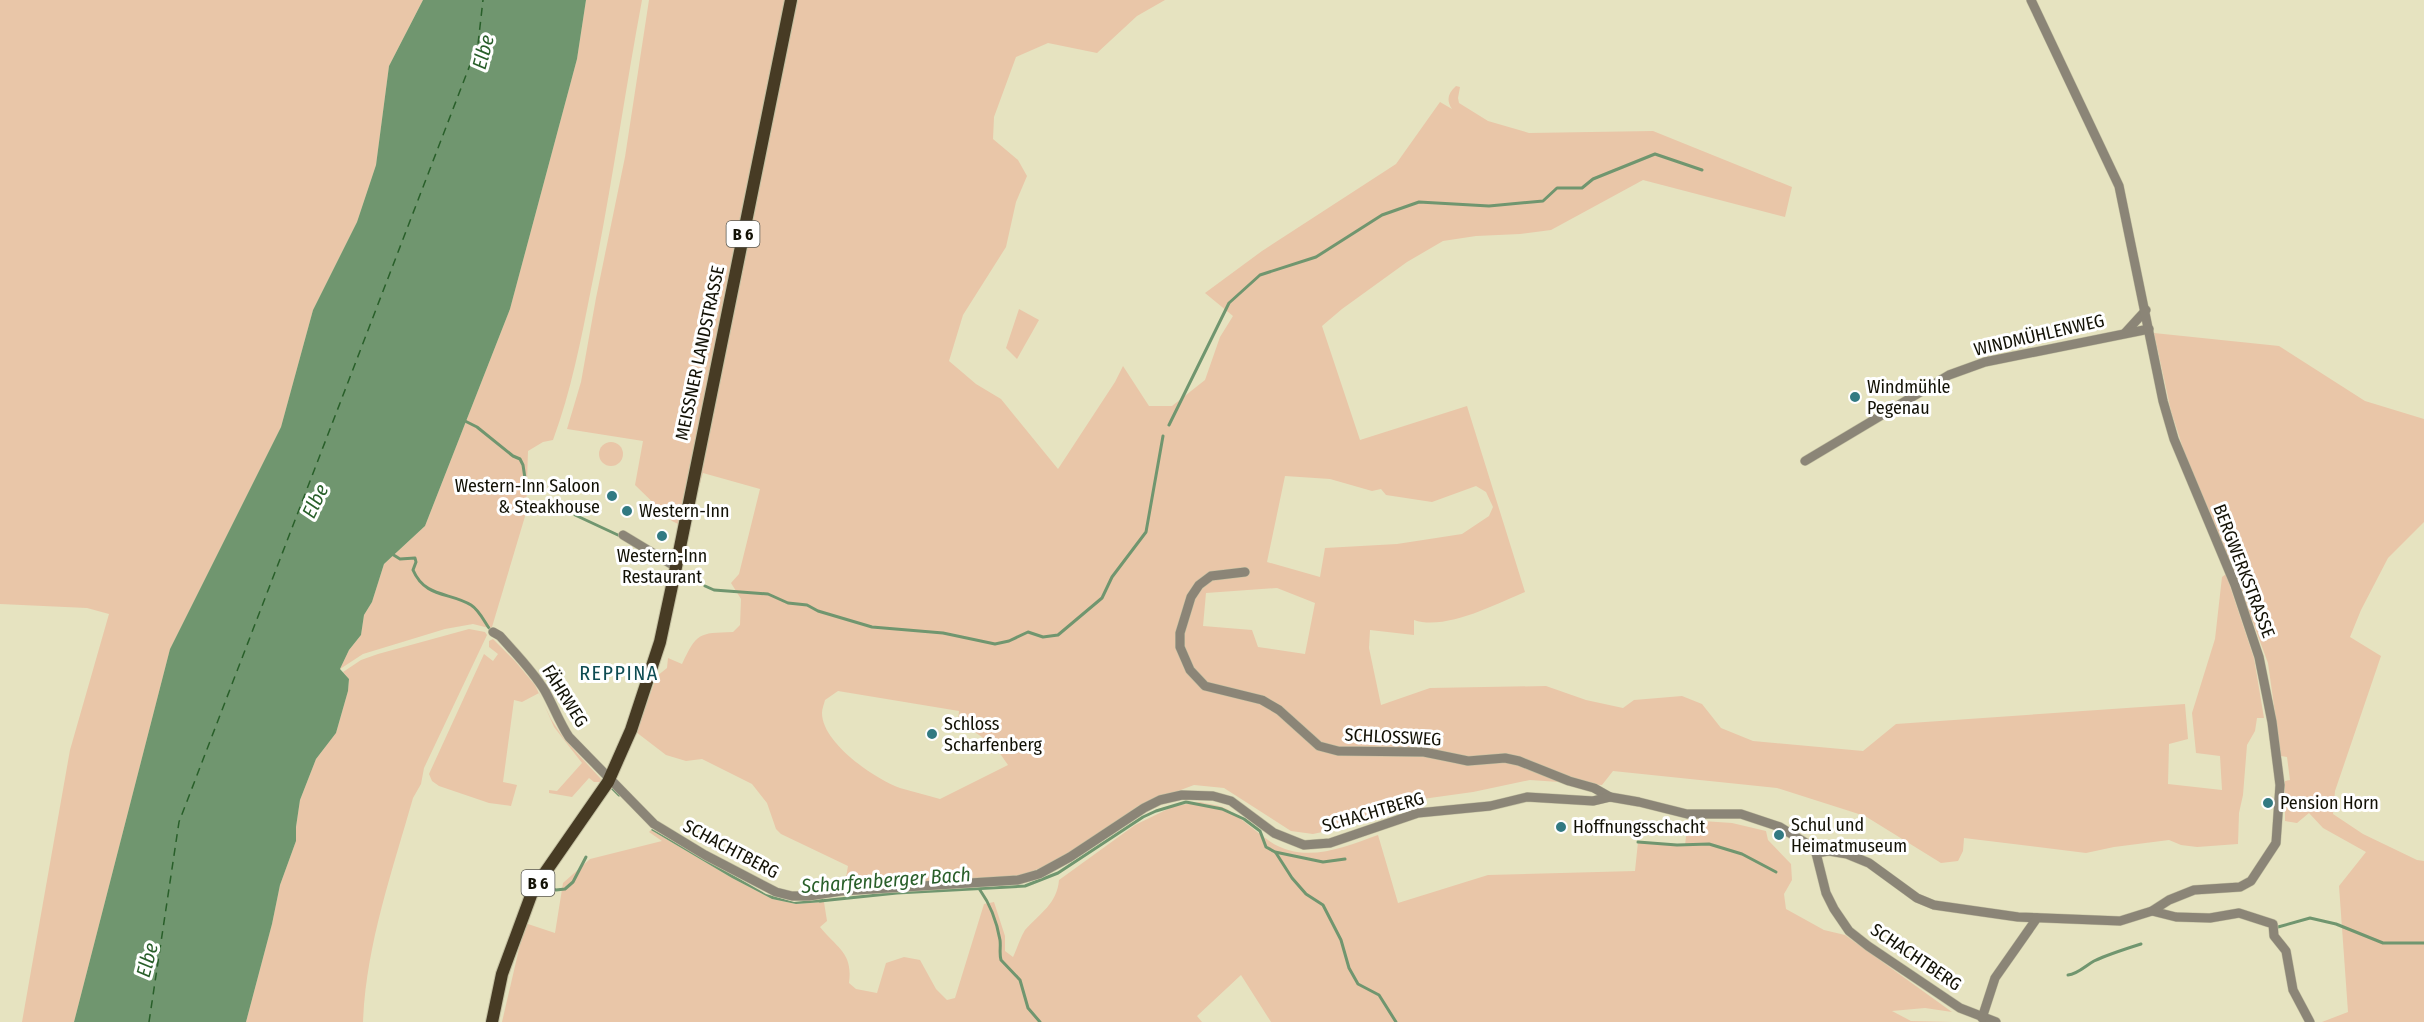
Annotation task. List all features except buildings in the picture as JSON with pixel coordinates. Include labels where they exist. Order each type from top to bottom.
[{"type":"main road","name":"MEISSNER LANDSTRASSE","points":[[676,567],[791,0]]},
{"type":"main road","name":"B 6","points":[[492,1022],[496,994],[533,890],[608,782],[649,681],[676,567]]},
{"type":"street","name":"BERGWERKSTRASSE","points":[[1816,853],[1828,851],[1847,854],[1869,863],[1917,898],[1934,905],[2037,918],[2120,921],[2152,911],[2169,900],[2194,890],[2240,887],[2251,881],[2276,843],[2280,785],[2272,722],[2259,657],[2235,585],[2174,439],[2163,401],[2119,186],[2031,0]]},
{"type":"street","name":"WINDMÜHLENWEG","points":[[2125,333],[2146,310]]},
{"type":"street","name":"WINDMÜHLENWEG","points":[[1805,460],[1949,375],[1985,362],[2149,329]]},
{"type":"street","points":[[623,535],[676,567]]},
{"type":"street","name":"SCHLOSSWEG","points":[[1245,572],[1211,576],[1199,585],[1185,613],[1180,633],[1180,647],[1190,670],[1205,686],[1262,700],[1279,710],[1319,746],[1338,751],[1424,752],[1468,761],[1505,758],[1594,788],[1610,797]]},
{"type":"street","name":"FÄHRWEG","points":[[493,632],[500,636],[533,675],[545,691],[560,724],[569,737],[608,782]]},
{"type":"street","name":"SCHACHTBERG","points":[[608,782],[664,832],[761,886],[776,892],[800,896],[1027,878],[1040,874],[1070,857],[1144,808],[1160,800],[1182,795],[1213,796],[1231,801],[1274,833],[1304,845],[1330,843],[1418,813],[1490,806],[1527,797],[1593,801],[1610,797],[1687,814],[1741,814],[1770,822],[1806,843],[1816,853],[1826,893],[1849,931],[1960,1008],[1996,1022]]},
{"type":"street","points":[[2152,911],[2176,917],[2210,918],[2239,913],[2273,924],[2274,936],[2286,951],[2294,990],[2310,1022]]},
{"type":"street","points":[[1982,1018],[1995,978],[2037,918]]},
{"type":"shaded area","points":[[0,0],[423,0],[389,66],[376,165],[357,222],[313,310],[281,427],[170,649],[74,1022],[22,1022],[70,750],[109,614],[87,608],[0,604]]},
{"type":"shaded area","points":[[586,0],[642,0],[605,217],[575,365],[553,440],[543,442],[528,451],[526,513],[492,627],[473,624],[445,629],[363,654],[340,669],[349,650],[361,635],[364,615],[372,602],[384,564],[425,526],[510,309],[577,59]]},
{"type":"shaded area","points":[[649,0],[785,0],[678,524],[672,521],[635,485],[643,441],[567,429],[581,382],[625,157]]},
{"type":"shaded area","points":[[797,0],[1165,0],[1137,16],[1097,53],[1048,43],[1016,57],[994,117],[993,139],[1018,160],[1027,176],[1016,202],[1006,247],[963,315],[949,361],[976,384],[1001,399],[1058,469],[1123,366],[1149,406],[1172,406],[1205,380],[1220,337],[1233,316],[1205,293],[1262,251],[1396,164],[1440,102],[1452,109],[1449,97],[1456,86],[1460,87],[1459,103],[1488,121],[1529,133],[1653,131],[1792,187],[1785,217],[1643,180],[1551,230],[1443,241],[1407,262],[1322,326],[1360,440],[1467,406],[1525,592],[1455,619],[1440,622],[1414,620],[1414,635],[1370,630],[1369,648],[1381,705],[1430,688],[1546,686],[1586,700],[1623,708],[1634,700],[1682,696],[1702,704],[1721,728],[1753,741],[1863,751],[1896,724],[2185,704],[2188,739],[2169,744],[2168,784],[2222,790],[2220,756],[2196,753],[2192,713],[2215,639],[2222,577],[2226,574],[2254,658],[2264,718],[2257,718],[2255,731],[2247,745],[2243,795],[2239,813],[2238,844],[2197,847],[2181,845],[2169,840],[2086,853],[1964,838],[1963,851],[1958,861],[1941,863],[1865,816],[1777,788],[1613,771],[1602,785],[1530,780],[1473,792],[1408,801],[1341,828],[1313,834],[1291,831],[1224,788],[1194,785],[1138,806],[1071,852],[1041,868],[1018,876],[848,887],[845,883],[848,866],[781,834],[776,829],[767,803],[752,784],[702,759],[686,761],[666,755],[636,732],[657,676],[667,668],[668,658],[682,664],[691,646],[700,637],[705,634],[733,632],[740,625],[741,599],[731,583],[739,574],[760,489],[703,473],[699,487],[697,484]],"holes":[[[1285,476],[1330,479],[1372,491],[1381,489],[1386,495],[1432,502],[1476,486],[1486,492],[1493,507],[1489,516],[1462,534],[1397,544],[1325,548],[1320,577],[1267,562]],[[1277,588],[1315,603],[1305,654],[1258,647],[1252,630],[1203,626],[1206,593]],[[838,691],[959,711],[958,721],[994,745],[1008,765],[940,799],[900,788],[877,777],[840,748],[824,724],[822,713],[825,700]]]},
{"type":"shaded area","points":[[1019,309],[1039,320],[1017,359],[1006,348]]},
{"type":"shaded area","points":[[2154,333],[2279,346],[2365,401],[2424,419],[2424,522],[2388,558],[2350,637],[2381,656],[2335,791],[2333,814],[2363,834],[2417,860],[2424,861],[2424,1022],[2322,1022],[2348,1012],[2339,886],[2366,852],[2323,828],[2309,813],[2297,823],[2285,821],[2285,781],[2290,780],[2287,757],[2281,756],[2268,663],[2228,556],[2189,467],[2171,411]]},
{"type":"shaded area","points":[[611,442],[616,443],[622,449],[622,459],[616,465],[611,466],[606,465],[600,459],[599,454],[600,449],[606,443]]},
{"type":"shaded area","points":[[469,629],[485,632],[487,635],[424,768],[421,784],[413,798],[375,937],[365,993],[363,1022],[246,1022],[280,885],[296,841],[300,800],[316,759],[336,733],[348,691],[349,679],[343,672],[361,660],[378,654]]},
{"type":"shaded area","points":[[493,639],[515,661],[539,693],[522,702],[514,700],[503,782],[517,785],[511,806],[489,803],[439,786],[432,781],[429,774],[484,654],[493,661],[498,654],[489,647],[489,641]]},
{"type":"shaded area","points":[[543,701],[564,739],[601,779],[600,782],[594,782],[589,778],[572,797],[549,793],[549,790],[557,791],[582,763],[554,727]]},
{"type":"shaded area","points":[[1200,802],[1227,809],[1268,840],[1295,852],[1323,852],[1378,835],[1398,903],[1488,875],[1635,871],[1638,842],[1685,845],[1688,820],[1732,823],[1766,831],[1768,840],[1791,864],[1792,880],[1784,894],[1786,909],[1824,930],[1845,935],[1952,1012],[1925,1008],[1892,1011],[1911,1021],[1953,1022],[1271,1022],[1241,975],[1197,1016],[1202,1022],[502,1022],[525,923],[555,933],[563,883],[590,859],[662,841],[649,832],[651,830],[772,899],[796,904],[824,902],[827,921],[820,927],[843,952],[849,965],[849,983],[856,989],[877,993],[886,963],[904,957],[920,960],[936,989],[947,1000],[955,998],[984,904],[994,902],[1005,936],[1005,951],[1013,957],[1025,930],[1055,896],[1059,880],[1135,825],[1174,806]]},
{"type":"water","name":"Elbe","points":[[423,0],[586,0],[577,59],[510,309],[425,526],[384,564],[372,602],[364,615],[361,635],[349,650],[340,669],[349,679],[348,691],[336,733],[316,759],[300,800],[296,841],[280,885],[246,1022],[74,1022],[170,649],[281,427],[313,310],[357,222],[376,165],[389,66]]},
{"type":"water","points":[[652,829],[766,894],[794,902],[823,899],[824,902],[796,904],[772,899],[732,878]]},
{"type":"waterway","points":[[1169,425],[1229,303],[1260,275],[1316,257],[1382,215],[1419,202],[1489,206],[1543,201],[1557,188],[1582,188],[1593,179],[1655,154],[1702,170]]},
{"type":"waterway","points":[[465,421],[477,427],[520,459],[526,485]]},
{"type":"waterway","points":[[705,586],[714,590],[768,594],[788,603],[807,605],[818,611],[872,627],[943,633],[995,644],[1009,641],[1028,632],[1043,637],[1058,635],[1102,598],[1112,577],[1146,532],[1163,436]]},
{"type":"waterway","points":[[575,515],[620,536]]},
{"type":"waterway","name":"Scharfenberger Bach","points":[[392,554],[400,559],[415,558],[413,570],[424,585],[431,590],[471,605],[489,628]]},
{"type":"waterway","name":"Scharfenberger Bach","points":[[609,785],[619,795]]},
{"type":"waterway","name":"Scharfenberger Bach","points":[[820,901],[897,893],[1025,886],[1058,873],[1143,817],[1186,802],[1222,809],[1244,819],[1260,831],[1266,847],[1275,852],[1323,862],[1345,859]]},
{"type":"waterway","name":"Scharfenberger Bach","points":[[1638,842],[1677,845],[1709,844],[1742,854],[1776,872]]},
{"type":"waterway","points":[[1276,853],[1292,878],[1306,894],[1323,905],[1341,940],[1349,968],[1358,984],[1379,995],[1396,1022]]},
{"type":"waterway","points":[[547,886],[556,890],[565,889],[573,882],[586,857]]},
{"type":"waterway","points":[[980,890],[990,907],[997,927],[1001,960],[1020,980],[1028,1008],[1040,1022]]},
{"type":"waterway","points":[[2278,927],[2310,918],[2336,924],[2383,943],[2424,943]]},
{"type":"waterway","points":[[2068,975],[2100,958],[2141,944]]},
{"type":"ferry route","points":[[149,1022],[179,822],[478,44],[483,0]]},
{"type":"place","name":"Windmühle Pegenau","points":[[1855,397]]},
{"type":"place","name":"Western-Inn Saloon & Steakhouse","points":[[612,496]]},
{"type":"place","name":"Western-Inn","points":[[627,511]]},
{"type":"place","name":"Western-Inn Restaurant","points":[[662,536]]},
{"type":"place","name":"Schloss Scharfenberg","points":[[932,734]]},
{"type":"place","name":"Pension Horn","points":[[2268,803]]},
{"type":"place","name":"Hoffnungsschacht","points":[[1561,827]]},
{"type":"place","name":"Schul und Heimatmuseum","points":[[1779,835]]},
{"type":"district","name":"REPPINA","points":[[619,673]]}]
